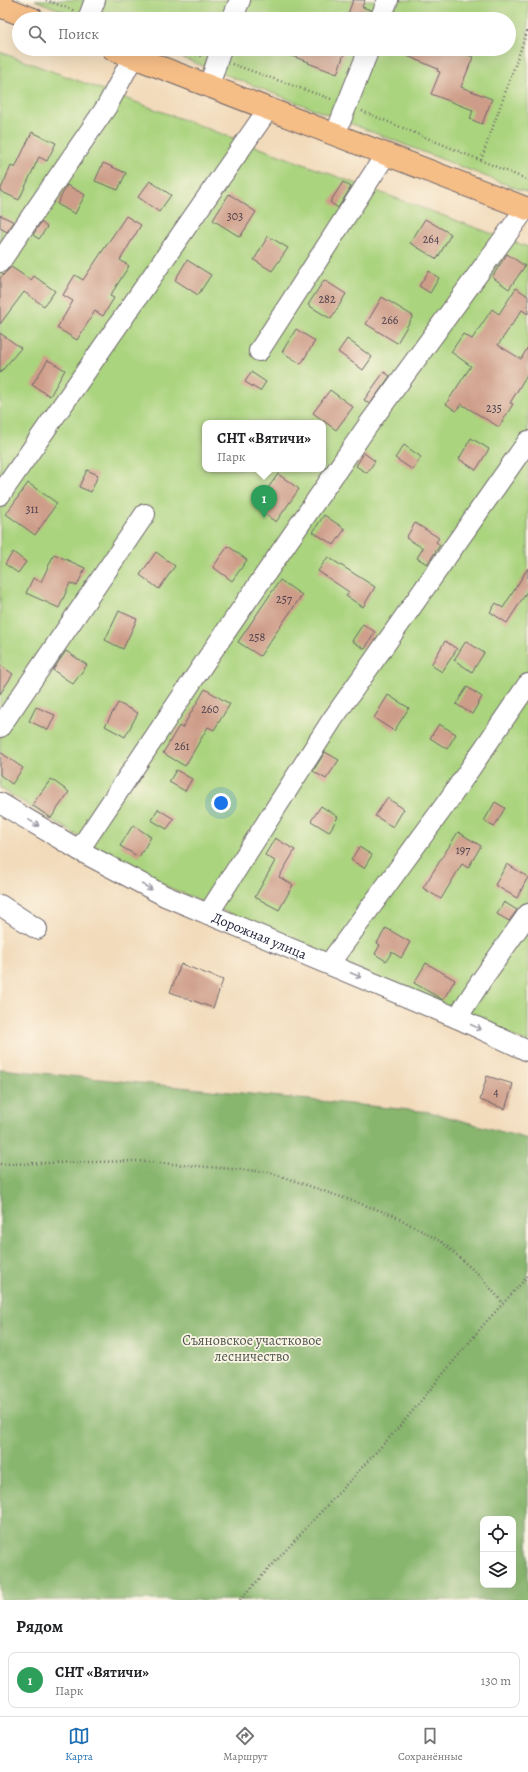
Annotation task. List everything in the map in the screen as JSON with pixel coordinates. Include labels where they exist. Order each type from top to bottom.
[{"type":"main road","points":[[1,10],[12,13]]},
{"type":"main road","points":[[133,57],[527,208]]},
{"type":"street","points":[[235,12],[240,0]]},
{"type":"street","points":[[383,12],[388,0]]},
{"type":"street","points":[[209,86],[219,56]]},
{"type":"street","points":[[336,135],[366,56]]},
{"type":"street","points":[[0,262],[107,106],[133,57]]},
{"type":"street","points":[[0,495],[269,108]]},
{"type":"street","points":[[259,351],[386,154]]},
{"type":"street","points":[[79,850],[208,656],[366,428],[527,208]]},
{"type":"street","points":[[208,914],[332,720],[528,441]]},
{"type":"street","points":[[0,727],[145,514]]},
{"type":"street","points":[[329,964],[448,801],[528,684]]},
{"type":"street","name":"Дорожная улица","points":[[0,803],[79,850],[165,896],[457,1018],[528,1051]]},
{"type":"street","points":[[0,905],[37,929]]},
{"type":"street","points":[[457,1018],[528,914]]},
{"type":"path","points":[[46,0],[91,12]]},
{"type":"path","points":[[481,160],[528,29]]},
{"type":"path","points":[[0,1164],[136,1161],[269,1172],[393,1215],[442,1242],[480,1276],[503,1303]]},
{"type":"path","points":[[240,1600],[401,1425],[486,1322],[528,1276]]},
{"type":"green space","points":[[35,0],[528,0],[528,193],[178,56],[516,56],[516,12],[65,12]]},
{"type":"green space","points":[[0,52],[528,247],[528,1043],[145,877],[0,788]]},
{"type":"green space","name":"Съяновское участковое лесничество","points":[[0,1069],[430,1112],[528,1139],[528,1600],[0,1600]]},
{"type":"building","points":[[353,0],[365,0],[362,7],[371,10],[371,12],[349,12]]},
{"type":"building","points":[[292,56],[343,56],[337,74],[308,63],[309,62]]},
{"type":"building","points":[[407,56],[473,57],[461,87],[492,99],[482,124],[470,119],[473,110],[431,94],[440,72],[437,71],[438,69]]},
{"type":"building","points":[[32,132],[56,143],[47,161],[39,157],[19,200],[0,191],[11,166],[15,168]]},
{"type":"building","points":[[103,163],[126,173],[118,190],[95,181]]},
{"type":"building","points":[[150,181],[171,195],[159,212],[138,197]]},
{"type":"building","points":[[343,182],[351,187],[338,208],[330,202]]},
{"type":"building","points":[[67,185],[85,195],[75,214],[57,204]]},
{"type":"building","points":[[229,194],[256,212],[240,237],[213,220]]},
{"type":"building","points":[[0,215],[14,222],[7,232],[0,228]]},
{"type":"building","points":[[126,216],[141,225],[120,260],[129,266],[110,296],[114,298],[103,316],[95,311],[77,340],[57,328],[73,301],[63,295],[75,275],[83,280]]},
{"type":"building","points":[[425,219],[451,234],[437,259],[410,243]]},
{"type":"building","points":[[41,222],[47,227],[39,239],[33,235]]},
{"type":"building","points":[[268,236],[288,248],[272,271],[254,260]]},
{"type":"building","points":[[507,254],[525,266],[509,289],[492,277]]},
{"type":"building","points":[[187,260],[211,275],[198,295],[175,280]]},
{"type":"building","points":[[11,267],[31,280],[34,276],[55,291],[44,306],[24,292],[0,324],[0,278]]},
{"type":"building","points":[[429,271],[439,278],[430,293],[419,286]]},
{"type":"building","points":[[324,280],[346,294],[331,319],[308,305]]},
{"type":"building","points":[[516,288],[528,296],[528,314],[522,310],[498,345],[521,359],[528,347],[528,373],[510,403],[513,404],[499,427],[461,404],[456,411],[446,404],[471,366],[451,352],[463,334],[472,339],[492,309],[499,314]]},
{"type":"building","points":[[382,297],[413,316],[397,343],[366,324]]},
{"type":"building","points":[[296,329],[315,341],[301,364],[282,352]]},
{"type":"building","points":[[0,333],[21,348],[0,373]]},
{"type":"building","points":[[347,339],[372,357],[363,370],[338,352]]},
{"type":"building","points":[[48,360],[65,370],[50,396],[32,385]]},
{"type":"building","points":[[251,372],[266,382],[260,391],[245,382]]},
{"type":"building","points":[[384,372],[390,376],[370,404],[364,400]]},
{"type":"building","points":[[330,390],[353,407],[336,430],[326,423],[326,420],[322,420],[313,413]]},
{"type":"building","points":[[471,438],[489,449],[476,470],[459,459]]},
{"type":"building","points":[[404,445],[421,457],[413,470],[395,458]]},
{"type":"building","points":[[364,453],[375,461],[367,473],[356,466]]},
{"type":"building","points":[[87,470],[98,475],[91,492],[79,487]]},
{"type":"building","points":[[278,474],[299,489],[276,522],[261,512],[273,495],[266,491]]},
{"type":"building","points":[[28,483],[57,503],[35,535],[6,514]]},
{"type":"building","points":[[324,515],[345,529],[334,545],[313,532]]},
{"type":"building","points":[[415,523],[439,538],[436,542],[440,545],[427,564],[417,558],[423,548],[406,538]]},
{"type":"building","points":[[228,546],[247,560],[232,581],[213,567]]},
{"type":"building","points":[[13,552],[26,562],[18,573],[5,564]]},
{"type":"building","points":[[156,552],[175,566],[159,589],[140,575]]},
{"type":"building","points":[[54,554],[85,568],[77,586],[70,583],[59,608],[26,593],[33,578],[41,582]]},
{"type":"building","points":[[328,557],[375,587],[363,607],[346,596],[349,592],[318,571]]},
{"type":"building","points":[[528,568],[528,590],[507,623],[490,612],[496,603],[503,608]]},
{"type":"building","points":[[280,580],[302,595],[260,656],[238,642]]},
{"type":"building","points":[[119,611],[137,619],[123,649],[105,640]]},
{"type":"building","points":[[363,624],[375,632],[365,649],[352,641]]},
{"type":"building","points":[[445,641],[457,649],[442,672],[431,665]]},
{"type":"building","points":[[466,641],[484,653],[472,672],[454,660]]},
{"type":"building","points":[[66,651],[87,665],[73,684],[53,670]]},
{"type":"building","points":[[0,665],[13,674],[0,694]]},
{"type":"building","points":[[467,687],[482,697],[472,714],[456,704]]},
{"type":"building","points":[[205,689],[230,704],[214,730],[208,727],[185,766],[163,753],[179,726],[182,728]]},
{"type":"building","points":[[388,695],[409,708],[394,731],[374,718]]},
{"type":"building","points":[[118,703],[138,713],[125,737],[105,726]]},
{"type":"building","points":[[36,707],[55,715],[48,730],[29,721]]},
{"type":"building","points":[[439,724],[456,734],[447,749],[430,738]]},
{"type":"building","points":[[0,752],[23,768],[12,784],[0,775]]},
{"type":"building","points":[[325,752],[339,760],[326,779],[313,771]]},
{"type":"building","points":[[176,770],[192,779],[185,791],[169,782]]},
{"type":"building","points":[[51,779],[69,792],[51,818],[32,805]]},
{"type":"building","points":[[387,798],[404,809],[393,827],[375,816]]},
{"type":"building","points":[[495,802],[505,808],[494,827],[484,821]]},
{"type":"building","points":[[321,806],[338,817],[329,832],[311,821]]},
{"type":"building","points":[[158,809],[174,819],[167,829],[151,820]]},
{"type":"building","points":[[133,825],[151,837],[139,857],[120,846]]},
{"type":"building","points":[[458,832],[481,846],[468,868],[462,864],[441,899],[423,888]]},
{"type":"building","points":[[275,838],[295,850],[279,877],[293,885],[279,910],[255,897],[275,861],[265,855]]},
{"type":"building","points":[[359,847],[372,855],[364,868],[351,860]]},
{"type":"building","points":[[507,864],[528,877],[517,898],[495,885]]},
{"type":"building","points":[[504,902],[517,910],[509,921],[497,914]]},
{"type":"building","points":[[386,928],[410,942],[401,958],[392,952],[386,961],[375,954],[380,945],[377,943]]},
{"type":"building","points":[[426,963],[455,980],[443,1000],[414,983]]},
{"type":"building","points":[[181,964],[223,980],[213,1008],[170,992]]},
{"type":"building","points":[[487,1076],[513,1084],[505,1109],[480,1100]]},
{"type":"place","name":"СНТ «Вятичи»","points":[[264,518]]}]
